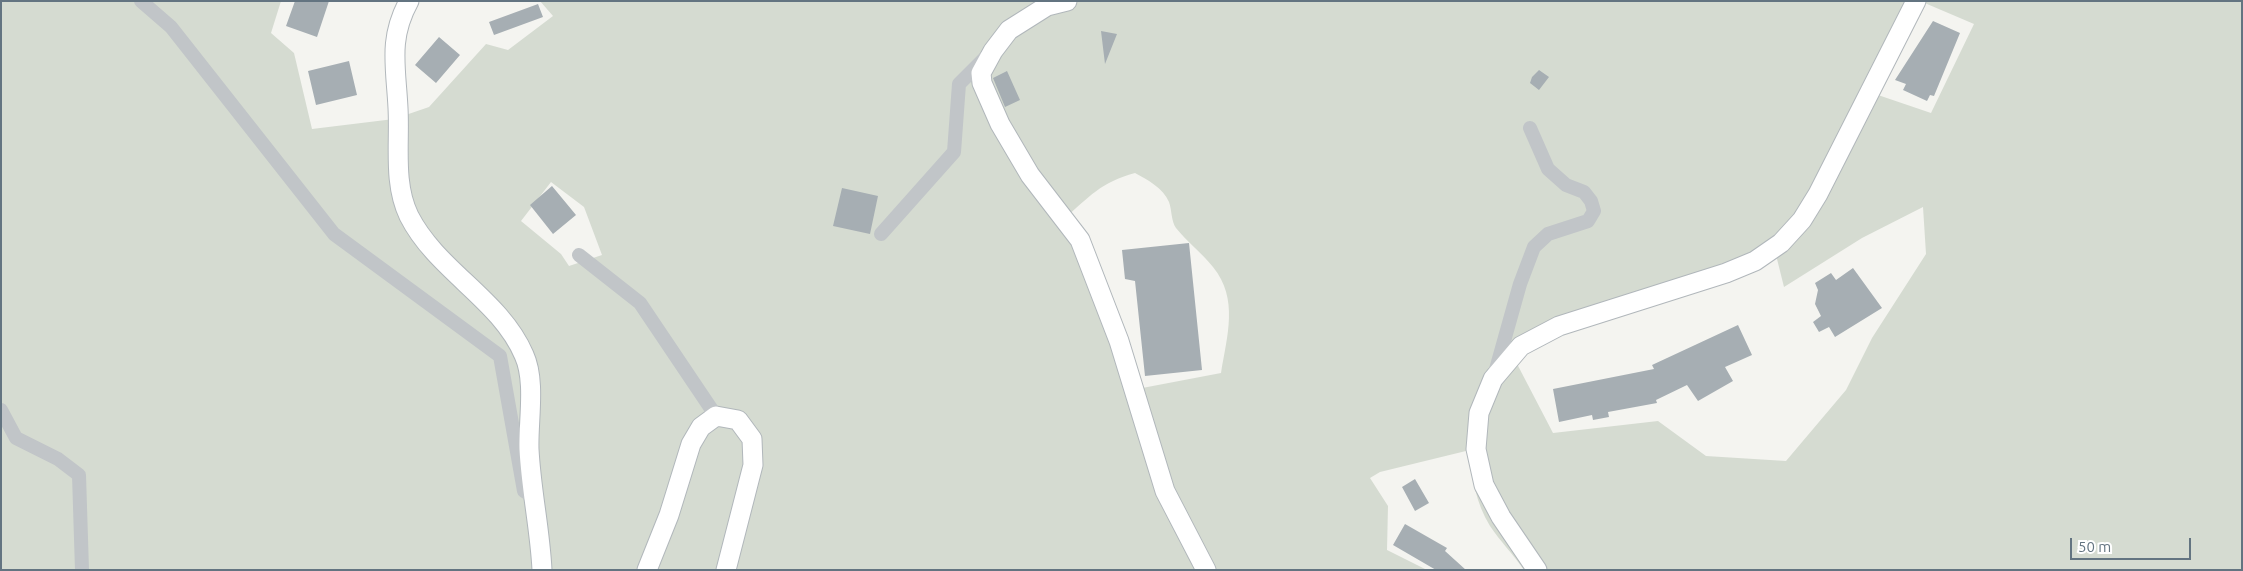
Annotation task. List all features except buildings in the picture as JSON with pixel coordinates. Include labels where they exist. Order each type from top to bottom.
[{"type":"street","points":[[141,1],[171,27],[334,234],[500,356],[524,491],[535,497]]},
{"type":"street","points":[[409,1],[399,19],[394,48],[399,110],[398,179],[409,216],[437,257],[502,319],[525,356],[530,380],[529,450],[542,570]]},
{"type":"street","points":[[881,234],[954,152],[959,84],[993,51],[1009,30],[1047,6],[1067,1]]},
{"type":"street","points":[[1493,379],[1521,346],[1559,326],[1726,273],[1755,261],[1781,243],[1802,220],[1818,194],[1916,1]]},
{"type":"street","points":[[993,51],[982,73],[982,83],[986,96],[1030,175],[1080,240],[1119,341],[1165,490],[1206,570]]},
{"type":"street","points":[[1530,128],[1548,169],[1566,185],[1584,192],[1591,201],[1594,211],[1588,221],[1548,234],[1534,247],[1520,284],[1493,379],[1480,413],[1476,449],[1484,485],[1502,517],[1537,570]]},
{"type":"street","points":[[579,255],[640,304],[716,416],[738,420],[752,439],[753,465],[726,570]]},
{"type":"street","points":[[1,410],[16,438],[58,459],[79,475],[82,570]]},
{"type":"street","points":[[647,570],[669,515],[691,444],[701,427],[716,416]]},
{"type":"shaded area","points":[[1,1],[281,1],[271,33],[294,53],[312,129],[394,119],[429,107],[486,44],[508,50],[553,16],[540,1],[1918,1],[1878,95],[1931,113],[1974,24],[1920,1],[2242,1],[2242,570],[1524,570],[1494,532],[1485,517],[1475,490],[1470,450],[1380,472],[1370,478],[1388,506],[1387,550],[1427,570],[1,570]],"holes":[[[1135,173],[1163,193],[1169,202],[1176,228],[1209,262],[1221,279],[1229,305],[1228,332],[1221,373],[1137,389],[1064,219],[1096,191]],[[551,182],[584,207],[602,255],[569,266],[561,254],[521,221]],[[1923,207],[1926,254],[1872,338],[1846,390],[1786,461],[1706,456],[1658,421],[1553,433],[1515,360],[1547,340],[1776,255],[1784,287],[1862,238]]]}]
